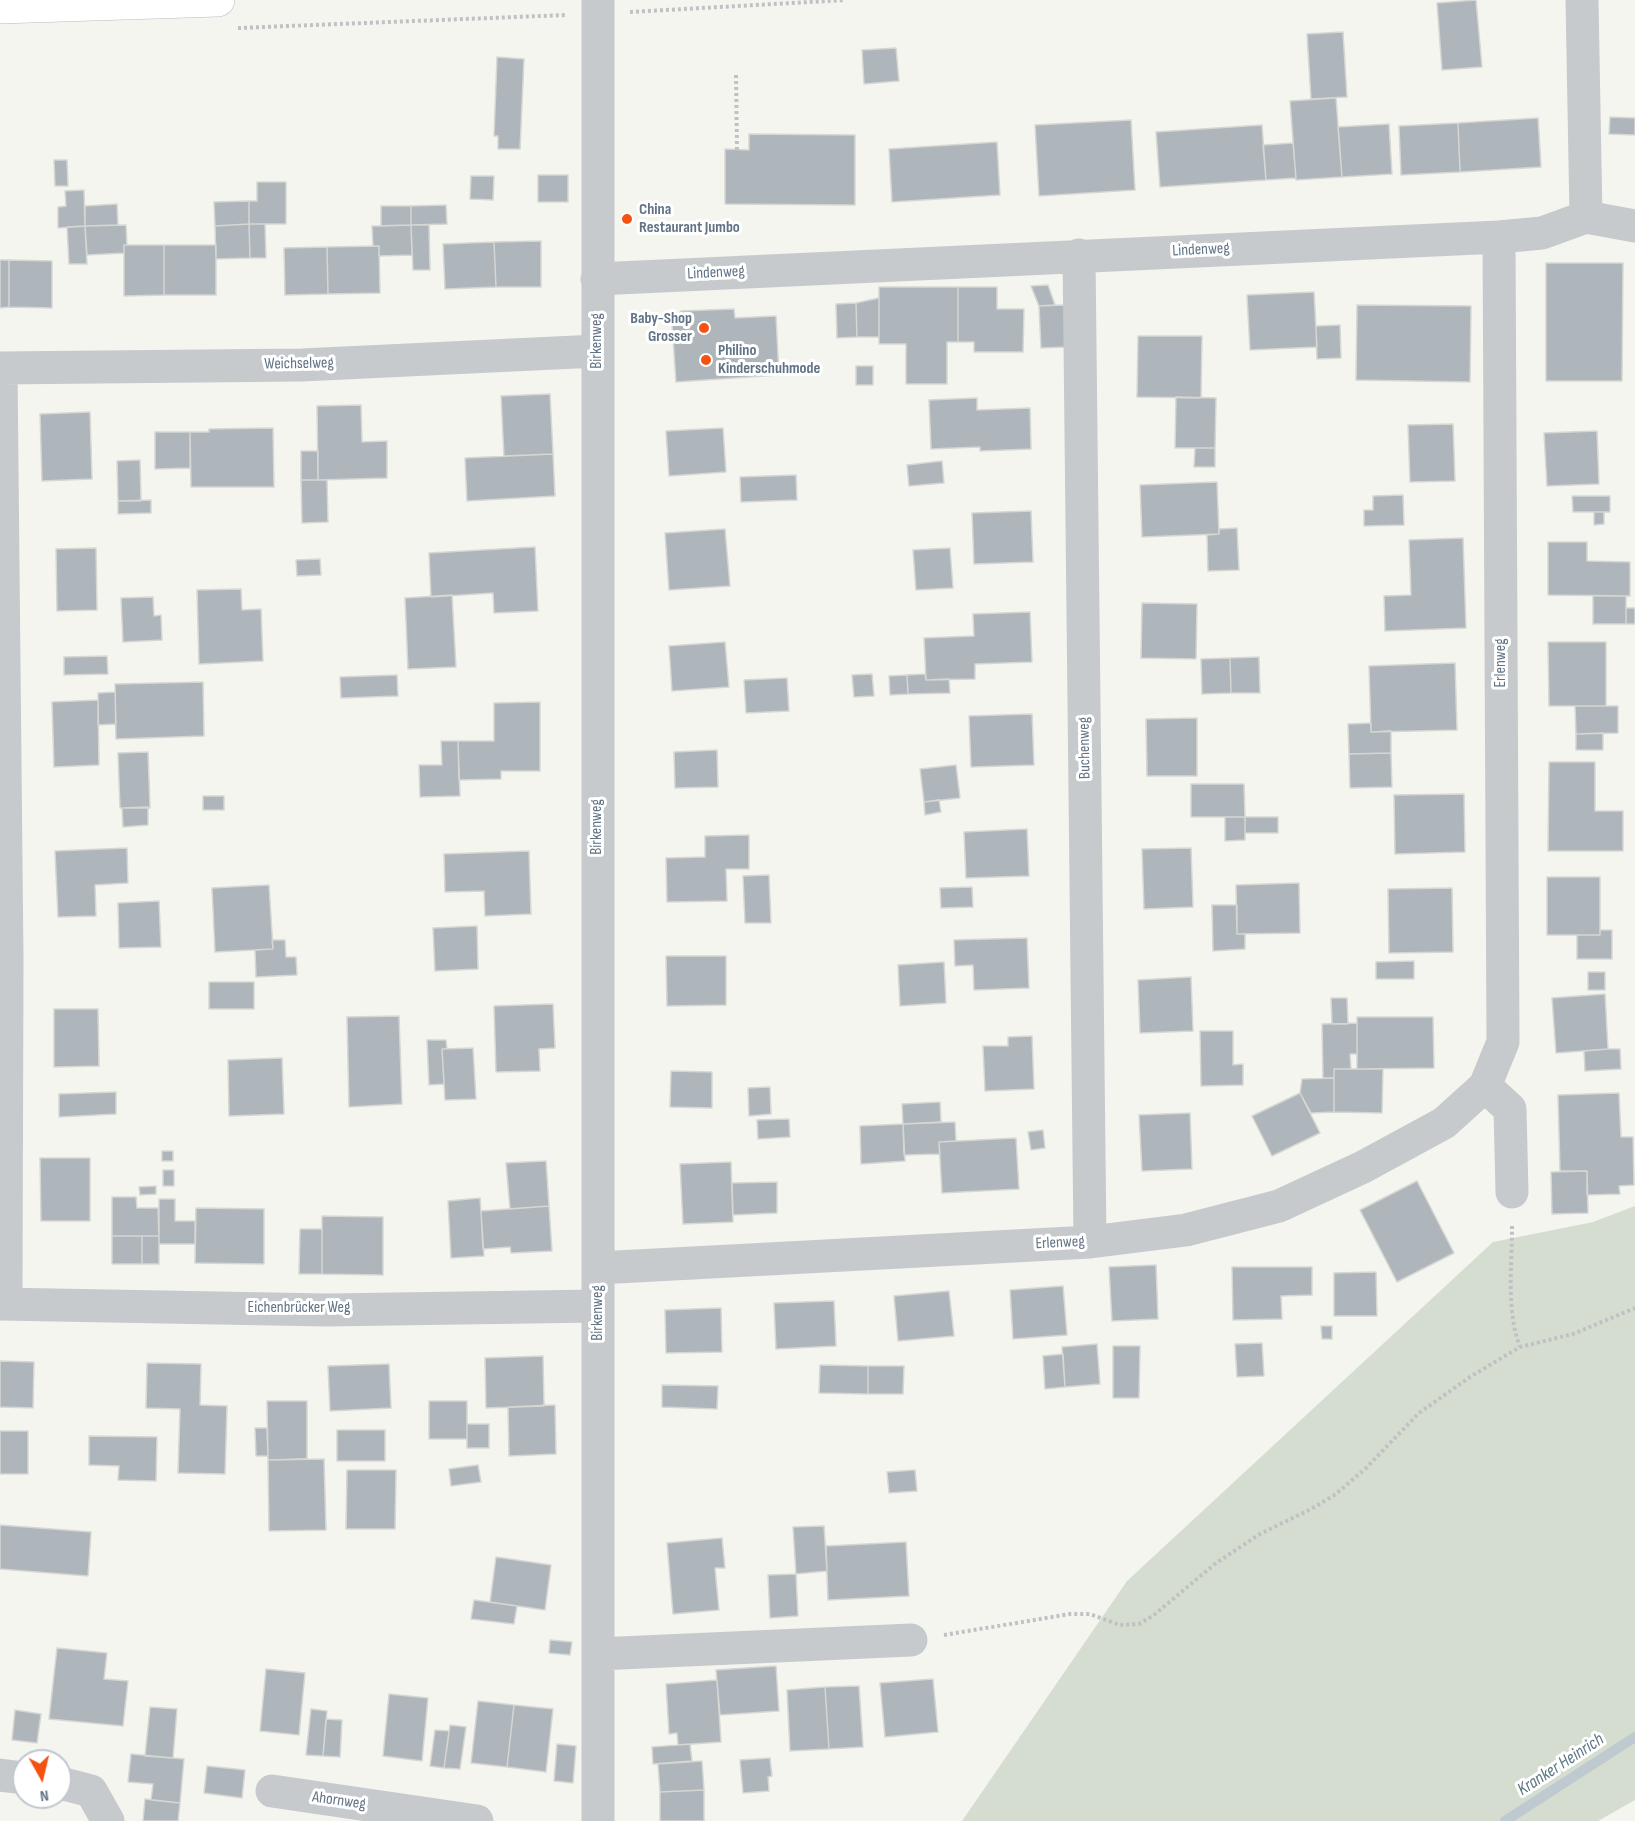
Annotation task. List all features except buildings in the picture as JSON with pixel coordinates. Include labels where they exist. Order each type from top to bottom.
[{"type":"main road","points":[[0,7],[218,0]]},
{"type":"street","points":[[1582,0],[1586,217],[1635,226]]},
{"type":"street","name":"Birkenweg","points":[[598,7],[598,1821]]},
{"type":"street","name":"Lindenweg","points":[[597,279],[1499,237],[1542,233],[1586,217]]},
{"type":"street","name":"Erlenweg","points":[[598,1268],[1090,1242],[1186,1230],[1279,1206],[1363,1167],[1444,1123],[1485,1086],[1503,1042],[1499,237]]},
{"type":"street","name":"Buchenweg","points":[[1079,255],[1090,1242]]},
{"type":"street","name":"Weichselweg","points":[[1,368],[302,365],[597,351]]},
{"type":"street","points":[[1,368],[7,959],[3,1304]]},
{"type":"street","points":[[1485,1086],[1510,1109],[1512,1192]]},
{"type":"street","name":"Eichenbrücker Weg","points":[[3,1304],[327,1310],[598,1306]]},
{"type":"street","points":[[598,1654],[911,1640]]},
{"type":"street","points":[[72,1786],[91,1791],[108,1821]]},
{"type":"street","name":"Ahornweg","points":[[272,1791],[477,1821]]},
{"type":"path","points":[[234,28],[598,7],[845,0]]},
{"type":"path","points":[[736,75],[737,150]]},
{"type":"path","points":[[1512,1192],[1511,1290],[1514,1333],[1520,1347]]},
{"type":"path","points":[[911,1640],[1070,1614],[1090,1614],[1120,1625],[1139,1624],[1154,1615],[1216,1563],[1260,1534],[1336,1494],[1366,1468],[1419,1413],[1470,1377],[1520,1347],[1573,1334],[1635,1308]]},
{"type":"shaded area","points":[[1635,1206],[1635,1800],[1598,1821],[962,1821],[1127,1581],[1493,1242],[1593,1222]]},
{"type":"waterway","name":"Kranker Heinrich","points":[[1505,1821],[1635,1737]]},
{"type":"place","name":"China Restaurant Jumbo","points":[[627,219]]},
{"type":"place","name":"Baby-Shop Grosser","points":[[704,328]]},
{"type":"place","name":"Philino Kinderschuhmode","points":[[706,360]]}]
